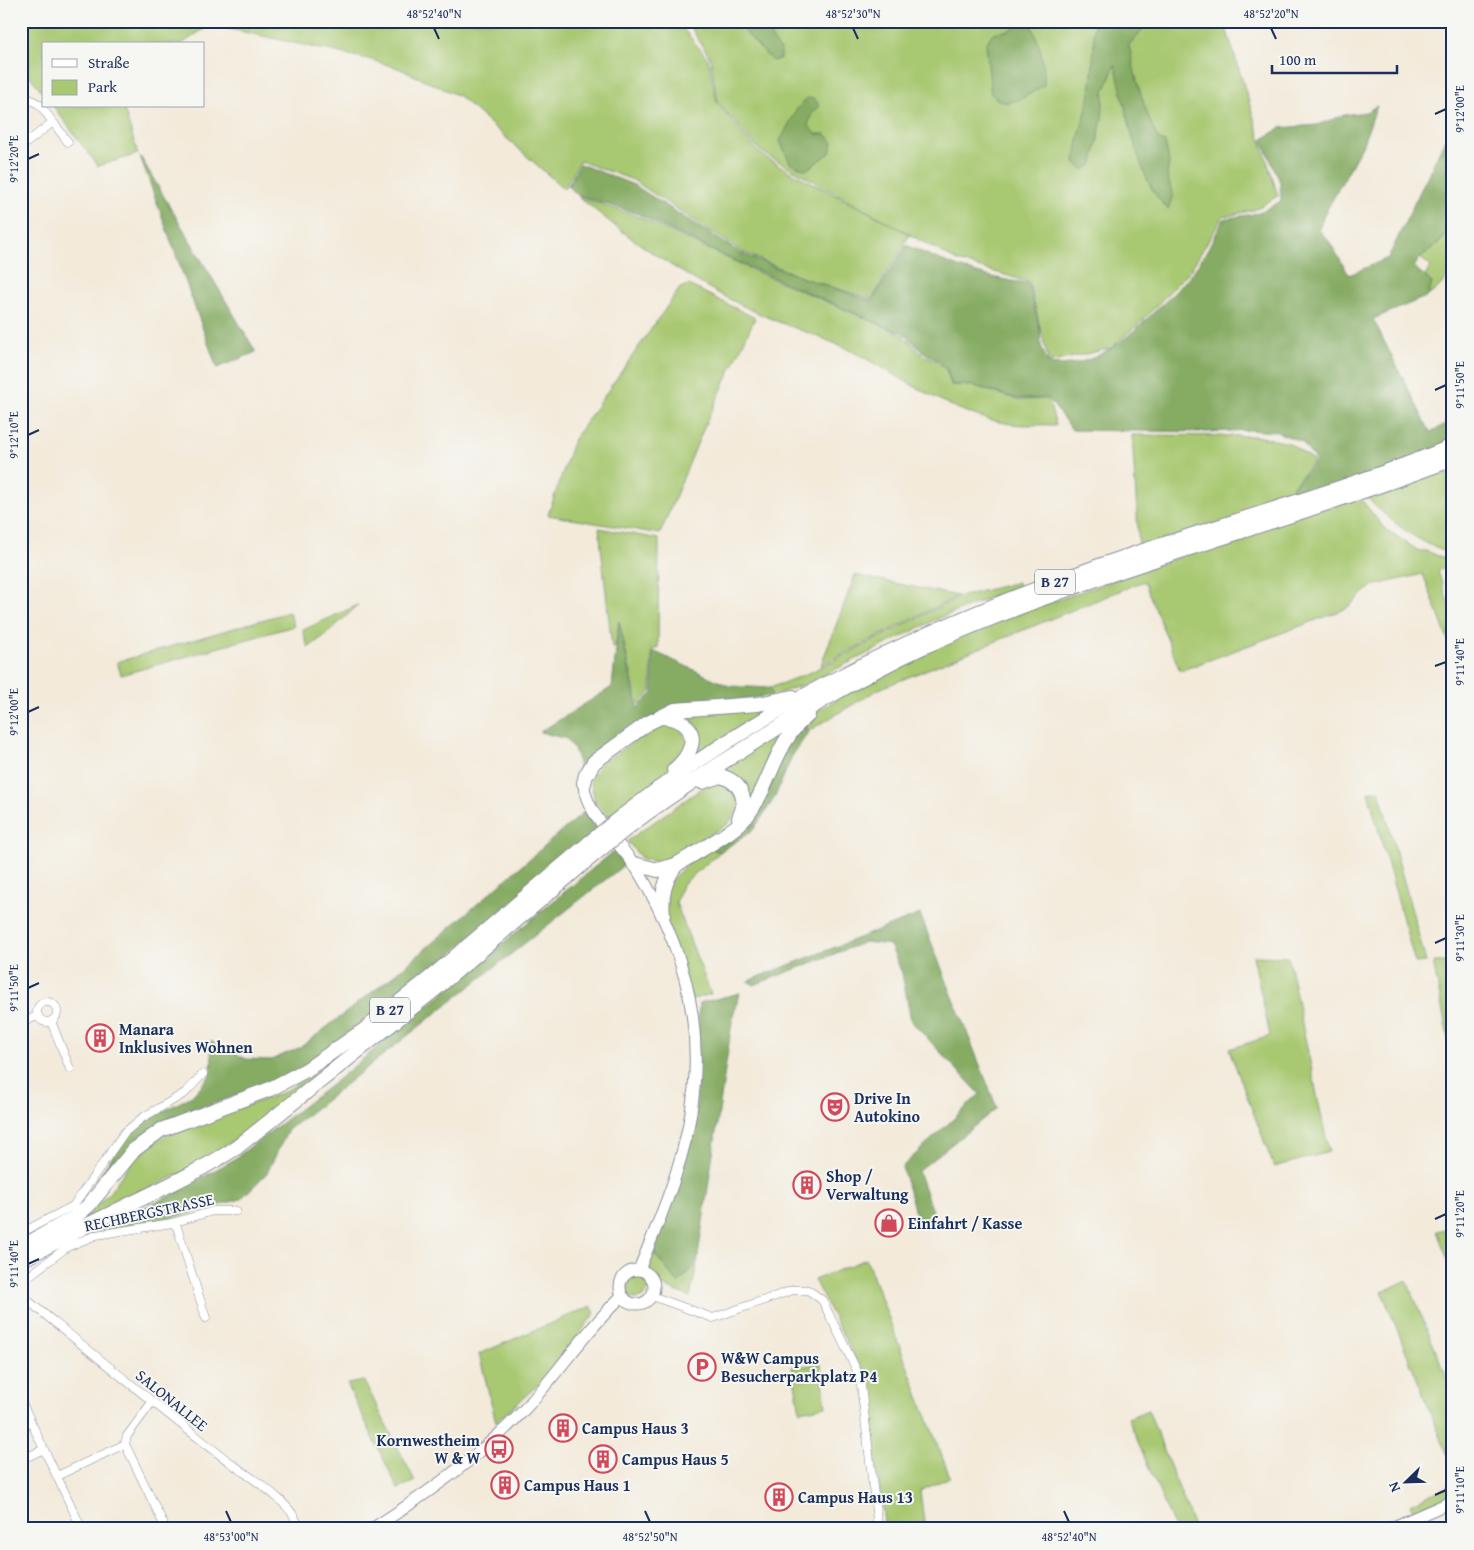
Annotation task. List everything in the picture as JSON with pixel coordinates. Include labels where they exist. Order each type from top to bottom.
[{"type":"highway","name":"B 27","points":[[1386,478],[1453,446]]},
{"type":"highway","name":"B 27","points":[[666,790],[837,690],[922,648],[1004,613],[1319,500],[1453,459]]},
{"type":"highway","name":"B 27","points":[[21,1247],[74,1217],[88,1206],[134,1150],[161,1130],[270,1089],[306,1070],[364,1030],[666,790],[805,694],[921,635],[999,602],[1098,566],[1319,500]]},
{"type":"highway","name":"B 27","points":[[634,864],[658,870],[676,865],[746,818],[761,793],[785,741],[802,720],[837,690]]},
{"type":"highway","name":"B 27","points":[[584,783],[586,775],[594,762],[648,723],[675,710],[758,704],[805,694]]},
{"type":"highway","name":"B 27","points":[[662,717],[681,721],[689,727],[692,737],[691,747],[686,758],[668,775],[666,790]]},
{"type":"highway","name":"B 27","points":[[666,790],[683,792],[712,777],[727,778],[741,790],[744,801],[743,810],[735,826]]},
{"type":"highway","name":"B 27","points":[[21,1260],[202,1170],[273,1120],[438,987],[593,848]]},
{"type":"highway","name":"B 27","points":[[663,916],[662,898],[664,887],[676,865]]},
{"type":"main road","points":[[584,783],[588,804],[634,864],[663,916],[675,944],[691,1000],[694,1023],[694,1082],[686,1134],[678,1169],[639,1270]]},
{"type":"main road","points":[[644,1271],[654,1285],[652,1296],[643,1304],[637,1305],[626,1301],[622,1296],[619,1285],[624,1275],[628,1272],[644,1271]]},
{"type":"main road","points":[[372,1529],[432,1488],[492,1442],[545,1387],[594,1326],[622,1296]]},
{"type":"main road","points":[[1389,1529],[1453,1501]]},
{"type":"street","points":[[21,88],[28,98],[42,108]]},
{"type":"street","points":[[42,108],[68,142]]},
{"type":"street","points":[[21,147],[53,122]]},
{"type":"street","points":[[38,1015],[40,1004],[51,1002],[57,1012],[51,1021]]},
{"type":"street","points":[[38,1015],[43,1021],[51,1021]]},
{"type":"street","points":[[21,1024],[38,1015]]},
{"type":"street","points":[[51,1021],[70,1069]]},
{"type":"street","points":[[21,1233],[73,1206],[124,1133],[142,1118],[185,1093],[203,1074]]},
{"type":"street","name":"RECHBERGSTRASSE","points":[[21,1282],[68,1247],[82,1239],[172,1223],[213,1211],[236,1211]]},
{"type":"street","points":[[172,1223],[177,1227],[206,1318]]},
{"type":"street","points":[[652,1296],[712,1318],[793,1290],[808,1290],[822,1300],[860,1377],[878,1529]]},
{"type":"street","name":"SALONALLEE","points":[[21,1295],[152,1402],[288,1507],[296,1516],[298,1529]]},
{"type":"street","points":[[21,1401],[82,1529]]},
{"type":"street","points":[[152,1402],[127,1436],[125,1444],[166,1529]]},
{"type":"street","points":[[57,1476],[125,1444]]},
{"type":"street","points":[[21,1460],[44,1449]]},
{"type":"green space","points":[[21,21],[187,21],[205,28],[185,42],[42,42],[42,91],[21,65]]},
{"type":"green space","points":[[193,21],[677,21],[708,59],[717,103],[759,153],[789,171],[910,234],[872,299],[806,279],[742,252],[633,180],[580,161],[564,189],[459,96],[398,68],[368,59]]},
{"type":"green space","points":[[687,21],[1224,21],[1278,196],[1254,210],[1223,217],[1191,269],[1143,320],[1111,348],[1049,363],[1029,282],[957,261],[760,151],[718,102],[710,58]]},
{"type":"green space","points":[[738,21],[760,21],[781,51],[780,59],[772,61],[744,31]]},
{"type":"green space","points":[[1014,21],[1029,21],[1033,28],[1043,61],[1044,85],[1018,100],[1004,102],[991,94],[986,44],[992,34],[1010,30],[1015,26]]},
{"type":"green space","points":[[1094,21],[1145,21],[1142,30],[1129,45],[1137,81],[1148,116],[1158,139],[1165,142],[1169,162],[1167,175],[1173,196],[1168,209],[1157,197],[1141,163],[1128,121],[1115,65],[1104,92],[1102,119],[1093,164],[1084,170],[1075,163],[1080,130],[1089,99]]},
{"type":"green space","points":[[807,98],[815,99],[819,106],[812,113],[808,125],[816,134],[826,134],[833,143],[830,153],[806,170],[790,163],[780,141],[797,109]]},
{"type":"green space","points":[[1377,106],[1362,146],[1324,215],[1319,230],[1329,241],[1349,275],[1388,258],[1453,123],[1453,147],[1447,163],[1453,174],[1453,231],[1420,258],[1414,267],[1432,283],[1428,296],[1373,319],[1430,432],[1453,421],[1453,446],[1272,510],[1316,461],[1302,442],[1277,432],[1251,430],[1208,432],[1072,430],[1048,398],[1017,399],[975,386],[952,385],[947,370],[937,359],[923,352],[902,332],[886,327],[729,258],[638,214],[576,194],[568,186],[580,164],[634,185],[742,254],[803,278],[872,301],[906,245],[981,274],[1028,283],[1040,330],[1041,346],[1048,364],[1064,365],[1093,358],[1131,334],[1193,272],[1224,219],[1259,213],[1281,201],[1280,182],[1262,140],[1280,128],[1317,125],[1344,115],[1366,112]]},
{"type":"green space","points":[[54,108],[124,108],[138,154],[98,166]]},
{"type":"green space","points":[[140,156],[256,352],[217,368]]},
{"type":"green space","points":[[578,196],[642,218],[755,271],[902,334],[923,355],[936,360],[946,370],[951,385],[975,386],[1018,400],[1048,399],[1056,425],[1011,424],[987,419],[964,411],[921,390],[858,354],[818,336],[762,315],[713,290],[666,262],[599,214]]},
{"type":"green space","points":[[1453,231],[1453,260],[1449,275],[1428,296],[1432,283],[1425,276],[1431,266],[1420,258]]},
{"type":"green space","points":[[689,285],[755,318],[705,425],[660,534],[548,515],[574,439],[680,288]]},
{"type":"green space","points":[[1132,435],[1256,436],[1289,443],[1314,461],[1272,510],[1139,547]]},
{"type":"green space","points":[[1453,463],[1453,555],[1417,538],[1387,516],[1367,498]]},
{"type":"green space","points":[[1357,494],[1384,528],[1419,551],[1426,551],[1451,561],[1447,567],[1438,571],[1453,617],[1453,653],[1423,574],[1372,586],[1347,608],[1338,612],[1180,671],[1144,581],[879,689],[810,730],[798,725],[802,720],[922,648]]},
{"type":"green space","points":[[599,528],[659,539],[658,649],[652,649],[651,692],[638,705],[619,621],[615,648],[612,648]]},
{"type":"green space","points":[[855,575],[958,596],[821,665]]},
{"type":"green space","points":[[1018,582],[1019,586],[935,620],[808,683],[772,696],[770,688],[811,672],[959,597]]},
{"type":"green space","points":[[358,605],[328,633],[308,648],[303,630]]},
{"type":"green space","points":[[289,612],[294,626],[121,675],[117,662]]},
{"type":"green space","points":[[619,621],[637,708],[653,693],[653,651],[729,686],[770,688],[772,696],[684,704],[581,773],[576,753],[567,739],[540,732],[612,687]]},
{"type":"green space","points":[[761,709],[750,721],[697,755],[697,732],[685,713]]},
{"type":"green space","points":[[795,721],[751,801],[748,790],[743,782],[736,776],[725,772],[736,758]]},
{"type":"green space","points":[[662,723],[677,723],[688,741],[683,758],[660,780],[610,818],[595,801],[590,778],[601,763]]},
{"type":"green space","points":[[798,725],[810,730],[792,756],[775,797],[753,830],[720,852],[705,846],[735,826]]},
{"type":"green space","points":[[727,782],[738,793],[739,809],[728,824],[661,863],[642,859],[627,841],[705,786]]},
{"type":"green space","points":[[1379,790],[1426,962],[1415,963],[1368,792]]},
{"type":"green space","points":[[585,811],[599,829],[387,1008],[310,1063],[280,1079],[158,1125],[82,1205],[123,1139],[152,1117],[192,1096],[209,1077],[212,1061],[210,1041],[246,1059],[271,1060],[301,1047],[402,969]]},
{"type":"green space","points":[[705,846],[720,852],[682,885],[676,903],[711,994],[691,1000],[663,915],[664,887]]},
{"type":"green space","points":[[614,851],[624,865],[288,1130],[267,1173],[241,1199],[169,1219],[90,1233],[171,1195],[233,1160],[335,1082]]},
{"type":"green space","points":[[920,914],[997,1108],[918,1171],[937,1225],[919,1226],[902,1167],[980,1094],[911,1021],[902,973],[890,945],[865,942],[754,985],[748,981]]},
{"type":"green space","points":[[1253,956],[1288,957],[1329,1152],[1274,1167],[1229,1049],[1270,1036]]},
{"type":"green space","points":[[1433,962],[1451,962],[1453,969],[1453,1063]]},
{"type":"green space","points":[[740,993],[733,1015],[697,1263],[678,1283],[651,1249],[696,1112],[699,1003]]},
{"type":"green space","points":[[358,1045],[270,1115],[198,1165],[74,1226],[110,1192],[138,1152],[166,1135],[284,1092]]},
{"type":"green space","points":[[1453,1227],[1453,1258],[1448,1260],[1437,1231]]},
{"type":"green space","points":[[651,1250],[678,1283],[697,1265],[690,1297],[658,1284],[645,1264]]},
{"type":"green space","points":[[866,1259],[950,1477],[920,1491],[925,1529],[885,1529],[864,1376],[814,1280]]},
{"type":"green space","points":[[636,1275],[644,1279],[648,1287],[644,1295],[636,1299],[628,1295],[624,1287],[628,1279]]},
{"type":"green space","points":[[1407,1280],[1453,1393],[1453,1468],[1382,1292]]},
{"type":"green space","points":[[591,1306],[595,1313],[547,1377],[496,1422],[479,1354]]},
{"type":"green space","points":[[821,1364],[826,1406],[800,1411],[792,1367]]},
{"type":"green space","points":[[364,1381],[415,1481],[398,1489],[347,1384]]},
{"type":"green space","points":[[1148,1410],[1195,1529],[1175,1529],[1128,1418]]},
{"type":"green space","points":[[1453,1484],[1453,1501],[1416,1517],[1410,1504]]},
{"type":"place","name":"Manara Inklusives Wohnen","points":[[100,1038]]},
{"type":"place","name":"Drive In Autokino","points":[[835,1107]]},
{"type":"place","name":"Shop / Verwaltung","points":[[807,1185]]},
{"type":"place","name":"Einfahrt / Kasse","points":[[889,1223]]},
{"type":"place","name":"W&W Campus Besucherparkplatz P4","points":[[702,1367]]},
{"type":"place","name":"Campus Haus 3","points":[[563,1428]]},
{"type":"place","name":"Kornwestheim W & W","points":[[499,1449]]},
{"type":"place","name":"Campus Haus 5","points":[[603,1459]]},
{"type":"place","name":"Campus Haus 1","points":[[505,1485]]},
{"type":"place","name":"Campus Haus 13","points":[[779,1497]]}]
